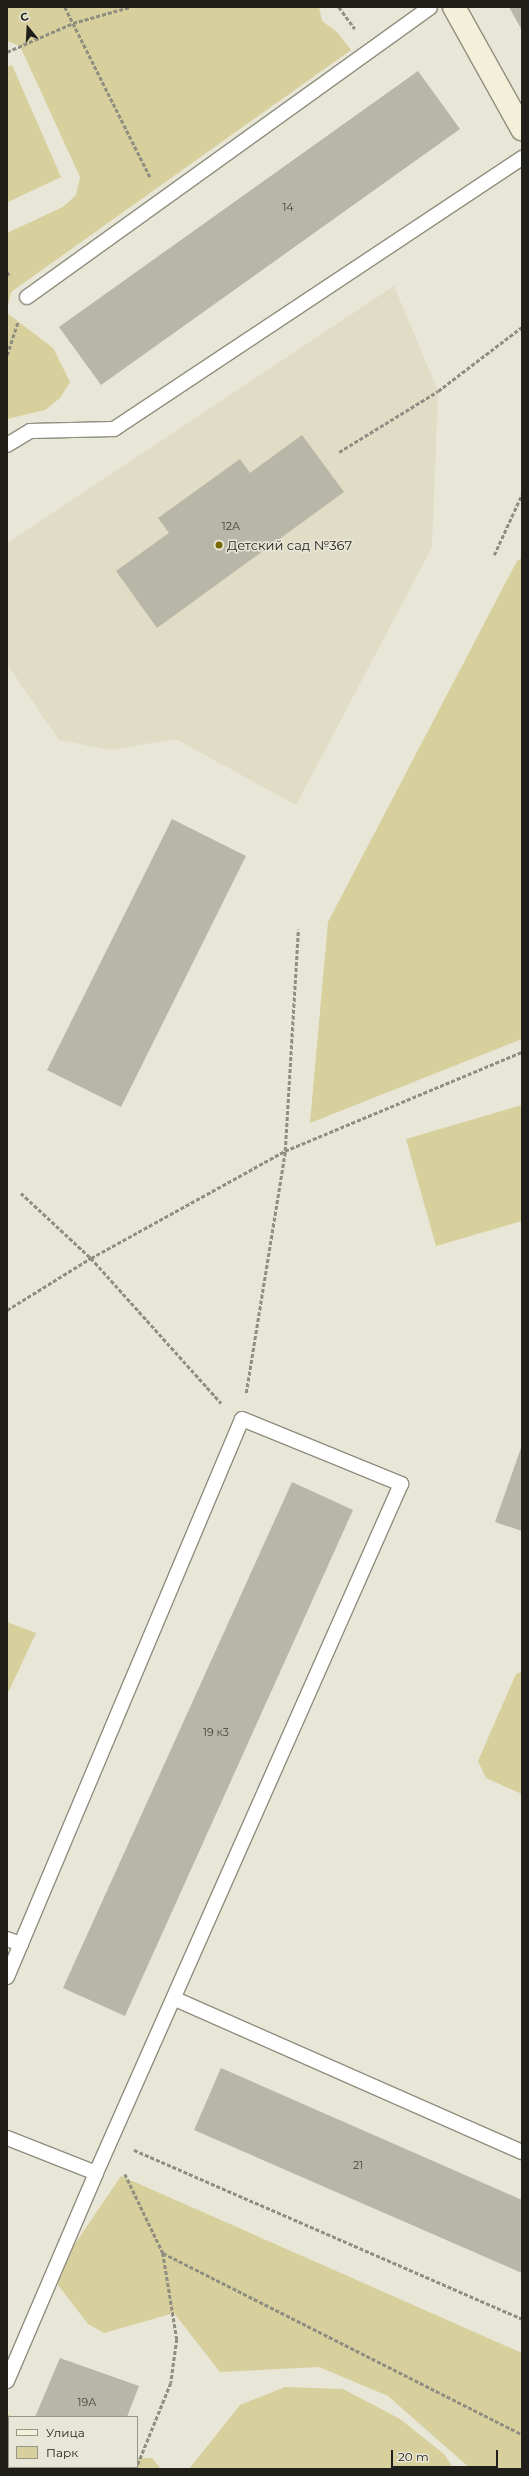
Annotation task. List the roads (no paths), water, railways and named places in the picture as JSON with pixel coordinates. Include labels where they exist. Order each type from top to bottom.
[{"type":"street","points":[[454,7],[522,129]]},
{"type":"lane","points":[[27,296],[430,7]]},
{"type":"lane","points":[[7,445],[30,431],[114,429],[522,158]]},
{"type":"lane","points":[[7,1978],[242,1419],[401,1484],[175,1999],[109,2139],[96,2173],[7,2381]]},
{"type":"lane","points":[[7,1939],[21,1944]]},
{"type":"lane","points":[[175,1999],[522,2152]]},
{"type":"lane","points":[[7,2138],[96,2173]]},
{"type":"place","name":"Детский сад №367","points":[[219,545]]}]
